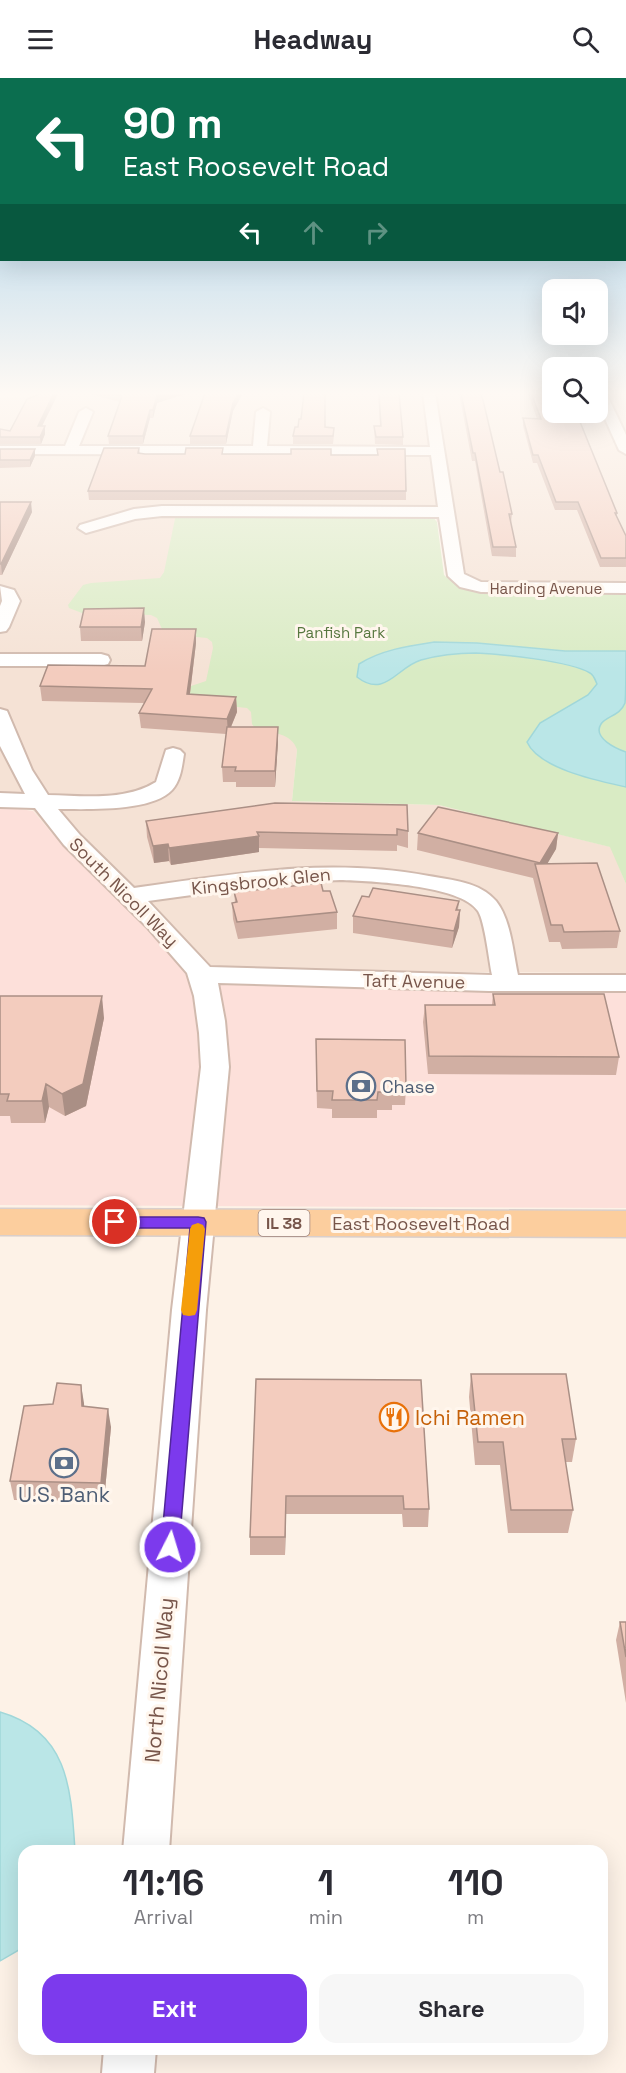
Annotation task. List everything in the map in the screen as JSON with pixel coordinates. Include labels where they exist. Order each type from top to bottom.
[{"type":"main road","name":"East Roosevelt Road","points":[[0,1222],[626,1224]]},
{"type":"street","points":[[86,528],[126,516],[162,511],[446,512],[442,486]]},
{"type":"street","name":"Harding Avenue","points":[[446,512],[454,573],[459,580],[466,583],[492,588],[626,588]]},
{"type":"street","points":[[0,591],[8,594],[11,601],[0,627]]},
{"type":"street","points":[[0,660],[101,660]]},
{"type":"street","name":"South Nicoll Way","points":[[0,716],[15,759],[40,801],[73,844],[156,921],[202,975],[214,1036],[215,1067],[198,1222]]},
{"type":"street","points":[[0,800],[123,801],[147,796],[164,786],[168,779],[173,754]]},
{"type":"street","name":"Kingsbrook Glen","points":[[128,896],[315,873],[370,874],[447,886],[466,891],[487,904],[492,914],[507,983]]},
{"type":"street","name":"Taft Avenue","points":[[202,975],[507,983],[626,983]]},
{"type":"street","name":"North Nicoll Way","points":[[146,1845],[198,1222]]},
{"type":"street","points":[[128,2073],[130,2055]]},
{"type":"shaded area","points":[[0,486],[626,486],[626,586],[496,586],[470,580],[460,573],[453,522],[437,522],[436,519],[164,572],[162,576],[295,742],[297,750],[292,801],[439,805],[611,847],[626,884],[626,973],[295,971],[183,967],[160,939],[51,832],[20,795],[0,794]]},
{"type":"shaded area","points":[[0,806],[33,811],[101,884],[160,939],[190,978],[384,989],[626,992],[626,1208],[0,1205]]},
{"type":"green space","name":"Panfish Park","points":[[176,514],[432,516],[437,522],[444,575],[458,584],[502,593],[626,593],[626,884],[610,847],[439,805],[292,801],[297,750],[290,740],[280,734],[255,728],[252,724],[251,712],[247,708],[171,700],[176,687],[191,686],[206,681],[213,648],[212,642],[207,638],[176,635],[162,629],[157,618],[151,615],[82,613],[69,608],[68,605],[83,585],[160,578],[164,572]]},
{"type":"water","points":[[434,642],[477,643],[565,651],[626,651],[625,703],[620,711],[603,721],[599,729],[607,742],[626,752],[626,787],[556,767],[544,760],[527,742],[540,723],[588,695],[597,684],[591,674],[580,669],[535,659],[469,653],[421,660],[391,679],[375,685],[357,677],[359,664],[367,659],[395,649]]},
{"type":"water","points":[[0,1712],[23,1721],[40,1733],[53,1748],[68,1785],[74,1845],[18,1845],[18,1950],[0,1961]]},
{"type":"building","points":[[90,486],[406,486],[406,491],[88,491]]},
{"type":"building","points":[[481,486],[506,486],[516,547],[493,547]]},
{"type":"building","points":[[550,486],[606,486],[626,536],[626,558],[601,558],[578,502],[556,502]]},
{"type":"building","points":[[0,502],[31,502],[1,564],[0,564]]},
{"type":"building","points":[[144,608],[141,627],[80,627],[84,609]]},
{"type":"building","points":[[152,629],[196,629],[187,694],[236,697],[227,719],[139,713],[152,689],[40,686],[48,665],[145,666]]},
{"type":"building","points":[[227,727],[278,727],[275,771],[235,771],[236,767],[222,767]]},
{"type":"building","points":[[275,803],[407,805],[408,831],[397,829],[397,835],[257,832],[259,836],[169,848],[168,844],[153,846],[146,821]]},
{"type":"building","points":[[438,807],[558,833],[540,863],[418,833]]},
{"type":"building","points":[[597,863],[620,931],[564,932],[562,925],[551,925],[535,864]]},
{"type":"building","points":[[321,883],[323,891],[330,891],[337,912],[237,922],[232,903],[237,902],[234,892]]},
{"type":"building","points":[[373,888],[459,901],[456,910],[460,910],[454,931],[353,916],[362,896],[369,897]]},
{"type":"building","points":[[493,994],[604,994],[619,1057],[429,1056],[425,1005],[495,1005]]},
{"type":"building","points":[[0,996],[102,996],[83,1084],[62,1094],[46,1084],[42,1101],[7,1101],[9,1094],[0,1094]]},
{"type":"building","name":"Chase","points":[[316,1039],[405,1040],[406,1087],[393,1087],[393,1092],[378,1092],[377,1100],[332,1100],[333,1091],[317,1091]]},
{"type":"building","points":[[471,1374],[566,1374],[576,1439],[562,1439],[573,1510],[511,1510],[503,1442],[478,1442]]},
{"type":"building","points":[[256,1379],[421,1380],[429,1509],[404,1509],[403,1496],[286,1496],[285,1537],[250,1537]]},
{"type":"building","name":"U.S. Bank","points":[[57,1383],[81,1385],[82,1406],[108,1409],[101,1483],[10,1481],[24,1406],[53,1404]]},
{"type":"building","points":[[620,1622],[626,1622],[626,1657]]},
{"type":"slow traffic","points":[[189,1310],[198,1229]]},
{"type":"place","name":"Chase","points":[[361,1086]]},
{"type":"place","name":"Ichi Ramen","points":[[394,1417]]},
{"type":"place","name":"U.S. Bank","points":[[64,1463]]},
{"type":"route","points":[[115,1222],[198,1222],[170,1547]]}]
